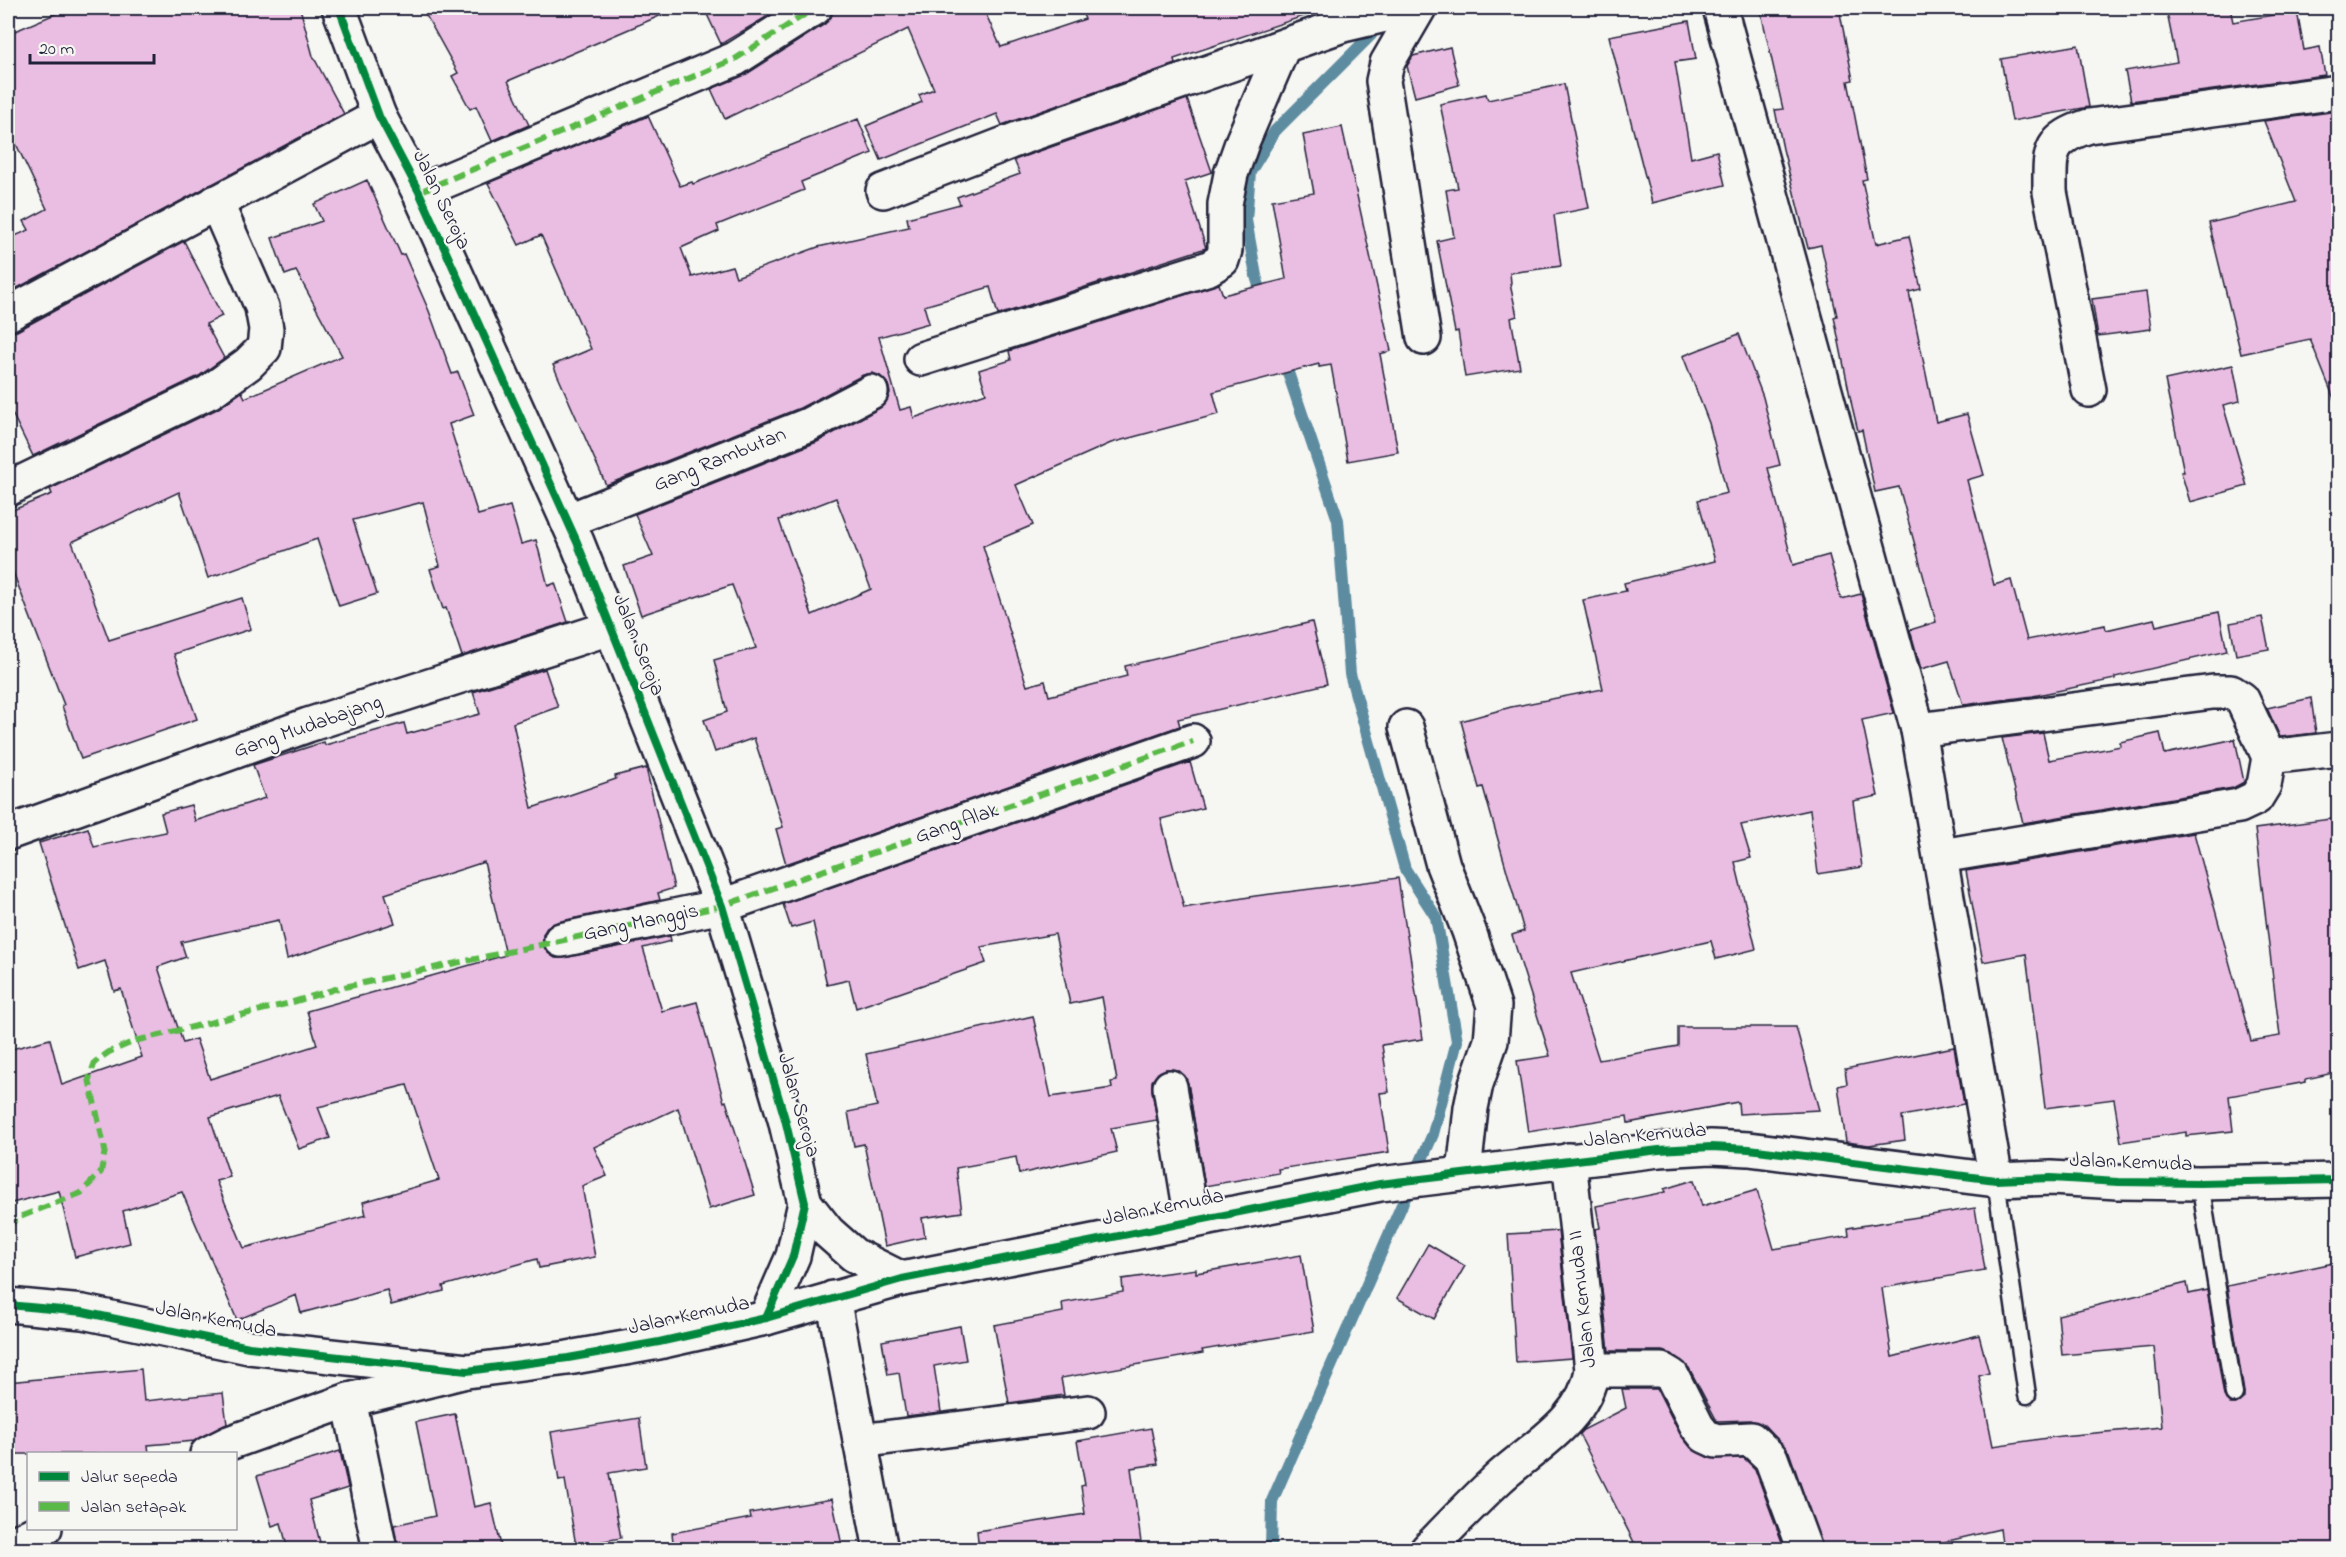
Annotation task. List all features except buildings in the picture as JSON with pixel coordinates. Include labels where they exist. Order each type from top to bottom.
[{"type":"street","name":"Jalan Seroja","points":[[339,8],[379,116],[419,192],[522,417],[577,543],[660,746],[722,906],[785,1119],[805,1203],[828,1232],[854,1255],[902,1279]]},
{"type":"street","points":[[419,192],[735,59],[815,8]]},
{"type":"street","points":[[1720,8],[1918,729],[1996,1180]]},
{"type":"street","points":[[884,191],[1023,137],[1343,25],[1408,9]]},
{"type":"street","points":[[1408,9],[1387,63],[1383,81],[1424,338]]},
{"type":"street","points":[[921,359],[1209,268],[1222,260],[1225,250],[1226,204],[1231,174],[1283,47]]},
{"type":"street","points":[[2090,390],[2050,192],[2050,158],[2055,146],[2069,134],[2089,126],[2338,92]]},
{"type":"street","points":[[8,314],[379,116]]},
{"type":"street","points":[[8,489],[209,392],[248,364],[264,348],[266,329],[262,307],[216,202]]},
{"type":"street","name":"Gang Rambutan","points":[[567,521],[808,424],[870,392]]},
{"type":"street","name":"Gang Mudabajang","points":[[8,832],[308,725],[610,628]]},
{"type":"street","points":[[1918,729],[2213,692],[2230,692],[2242,699],[2269,757],[2264,785],[2256,798],[2239,806],[1941,856]]},
{"type":"street","points":[[1406,727],[1443,865],[1469,931],[1494,1006],[1491,1041],[1476,1083],[1457,1174]]},
{"type":"street","name":"Gang Alak","points":[[722,906],[1193,741]]},
{"type":"street","points":[[2269,757],[2338,749]]},
{"type":"street","name":"Gang Manggis","points":[[561,940],[722,906]]},
{"type":"street","points":[[1170,1087],[1192,1220]]},
{"type":"street","name":"Jalan Kemuda","points":[[8,1305],[83,1312],[249,1347],[467,1371],[568,1358],[659,1342],[766,1318],[902,1279],[1380,1184],[1659,1150],[1711,1147],[1749,1149],[1996,1180],[2051,1178],[2200,1183],[2338,1180]]},
{"type":"street","name":"Jalan Kemuda II","points":[[1427,1550],[1499,1478],[1562,1426],[1587,1389],[1592,1370],[1569,1160]]},
{"type":"street","name":"Jalan Seroja","points":[[766,1318],[793,1256],[805,1203]]},
{"type":"street","points":[[833,1298],[881,1550]]},
{"type":"street","points":[[1592,1370],[1662,1370],[1672,1376],[1697,1426],[1705,1436],[1716,1441],[1751,1439],[1761,1446],[1771,1458],[1805,1550]]},
{"type":"street","points":[[211,1452],[229,1443],[349,1400],[467,1371]]},
{"type":"street","points":[[349,1400],[380,1550]]},
{"type":"street","points":[[860,1441],[1088,1412]]},
{"type":"street","points":[[8,1546],[41,1530]]},
{"type":"lane","points":[[1996,1180],[2027,1395]]},
{"type":"lane","points":[[2200,1183],[2234,1394]]},
{"type":"waterway","points":[[1263,299],[1256,276],[1246,220],[1250,172],[1275,131],[1371,35],[1377,22]]},
{"type":"waterway","points":[[1271,1550],[1272,1501],[1433,1134],[1457,1041],[1436,917],[1405,869],[1350,674],[1338,520],[1283,358]]},
{"type":"marked path","points":[[419,192],[735,59],[815,8]]},
{"type":"marked path","points":[[8,1228],[17,1218],[81,1193],[101,1172],[105,1150],[89,1079],[95,1062],[109,1052],[135,1041],[290,1003],[335,989],[722,906],[1193,741]]},
{"type":"cycle path","points":[[339,8],[379,116],[419,192],[577,542],[722,906],[785,1119],[805,1203],[793,1256],[766,1318]]},
{"type":"cycle path","points":[[8,1305],[83,1312],[249,1347],[467,1371],[568,1358],[659,1342],[766,1318],[902,1279],[1380,1184],[1659,1150],[1711,1147],[1749,1149],[1996,1180],[2051,1178],[2200,1183],[2338,1180]]}]
